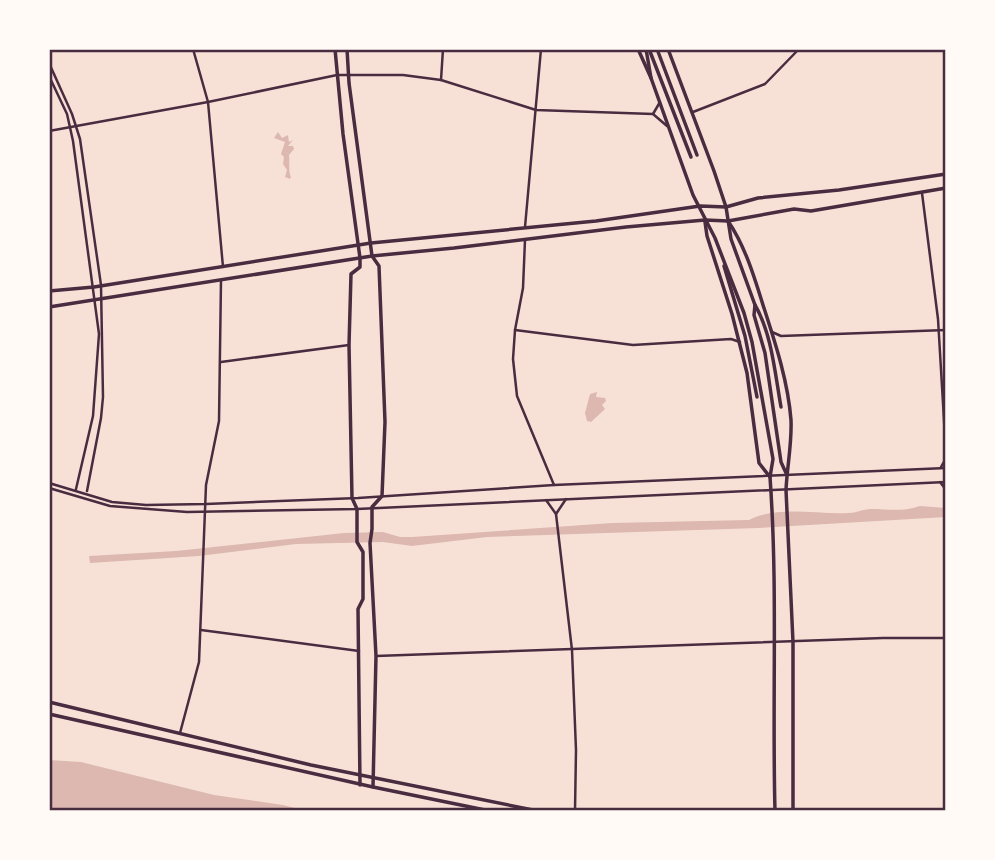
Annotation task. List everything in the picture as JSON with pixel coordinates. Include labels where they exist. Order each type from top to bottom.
[{"type":"main road","points":[[335,49],[360,258],[360,267],[351,274],[349,345],[352,498],[357,509],[357,542],[363,552],[363,599],[358,609],[360,785]]},
{"type":"main road","points":[[347,49],[370,243],[372,256],[380,266],[385,422],[382,496],[372,507],[370,543],[376,656],[373,788]]},
{"type":"main road","points":[[638,49],[693,195],[715,238],[745,336],[757,397]]},
{"type":"main road","points":[[647,49],[651,78]]},
{"type":"main road","points":[[647,49],[691,157]]},
{"type":"main road","points":[[657,49],[697,155]]},
{"type":"main road","points":[[668,49],[726,207],[731,239],[761,316],[781,407]]},
{"type":"main road","points":[[49,290],[94,287],[370,243],[596,221],[700,206],[726,207],[758,198],[807,194],[946,174]]},
{"type":"main road","points":[[49,307],[372,256],[705,220],[728,220],[794,209],[811,211],[946,188]]},
{"type":"main road","points":[[705,220],[707,236],[740,342],[751,397],[759,463],[770,477]]},
{"type":"main road","points":[[728,220],[739,237],[777,346],[791,421],[786,506],[793,642],[793,811]]},
{"type":"main road","points":[[724,266],[735,288],[752,342],[772,459],[770,477],[774,538],[775,811]]},
{"type":"main road","points":[[755,305],[754,315],[765,353],[781,462],[786,475]]},
{"type":"main road","points":[[49,702],[311,765],[538,811]]},
{"type":"main road","points":[[49,714],[373,788],[490,811]]},
{"type":"street","points":[[193,49],[208,102],[223,267]]},
{"type":"street","points":[[441,79],[443,49]]},
{"type":"street","points":[[525,227],[541,49]]},
{"type":"street","points":[[693,112],[765,83],[799,49]]},
{"type":"street","points":[[49,63],[80,139],[101,285],[102,407],[84,499]]},
{"type":"street","points":[[49,131],[349,74],[441,79],[536,110],[653,114],[669,127]]},
{"type":"street","points":[[49,76],[67,114],[70,127],[99,334],[93,416],[74,496]]},
{"type":"street","points":[[653,114],[660,102]]},
{"type":"street","points":[[922,192],[939,329],[946,456],[940,468]]},
{"type":"street","points":[[525,240],[523,288],[514,330],[513,359],[517,396],[554,485]]},
{"type":"street","points":[[180,733],[199,662],[206,485],[219,421],[221,280]]},
{"type":"street","points":[[514,330],[633,345],[731,339],[740,342]]},
{"type":"street","points":[[772,331],[781,336],[946,330]]},
{"type":"street","points":[[731,339],[737,331]]},
{"type":"street","points":[[777,346],[781,336]]},
{"type":"street","points":[[220,362],[349,345]]},
{"type":"street","points":[[49,485],[112,502],[146,505],[206,504],[946,468]]},
{"type":"street","points":[[940,482],[946,490]]},
{"type":"street","points":[[49,485],[74,496],[110,506],[206,512],[357,509],[946,482]]},
{"type":"street","points":[[545,499],[556,514],[558,524],[572,650],[576,750],[575,811]]},
{"type":"street","points":[[556,514],[566,499]]},
{"type":"street","points":[[201,630],[359,650]]},
{"type":"street","points":[[376,656],[946,638]]},
{"type":"shaded area","points":[[278,132],[282,138],[288,135],[289,142],[293,140],[288,146],[293,146],[294,149],[289,155],[290,179],[285,177],[287,170],[281,154],[285,142],[274,138]]},
{"type":"shaded area","points":[[597,392],[596,397],[605,398],[606,401],[602,405],[605,409],[591,422],[587,421],[585,413],[590,394]]},
{"type":"shaded area","points":[[920,506],[946,508],[946,517],[758,528],[487,537],[412,546],[383,542],[296,544],[199,556],[90,563],[89,556],[176,551],[344,533],[383,532],[412,537],[612,523],[749,520],[760,515],[785,512],[849,513],[868,509],[902,510]]},
{"type":"shaded area","points":[[49,760],[81,762],[214,795],[307,811],[49,811]]}]
